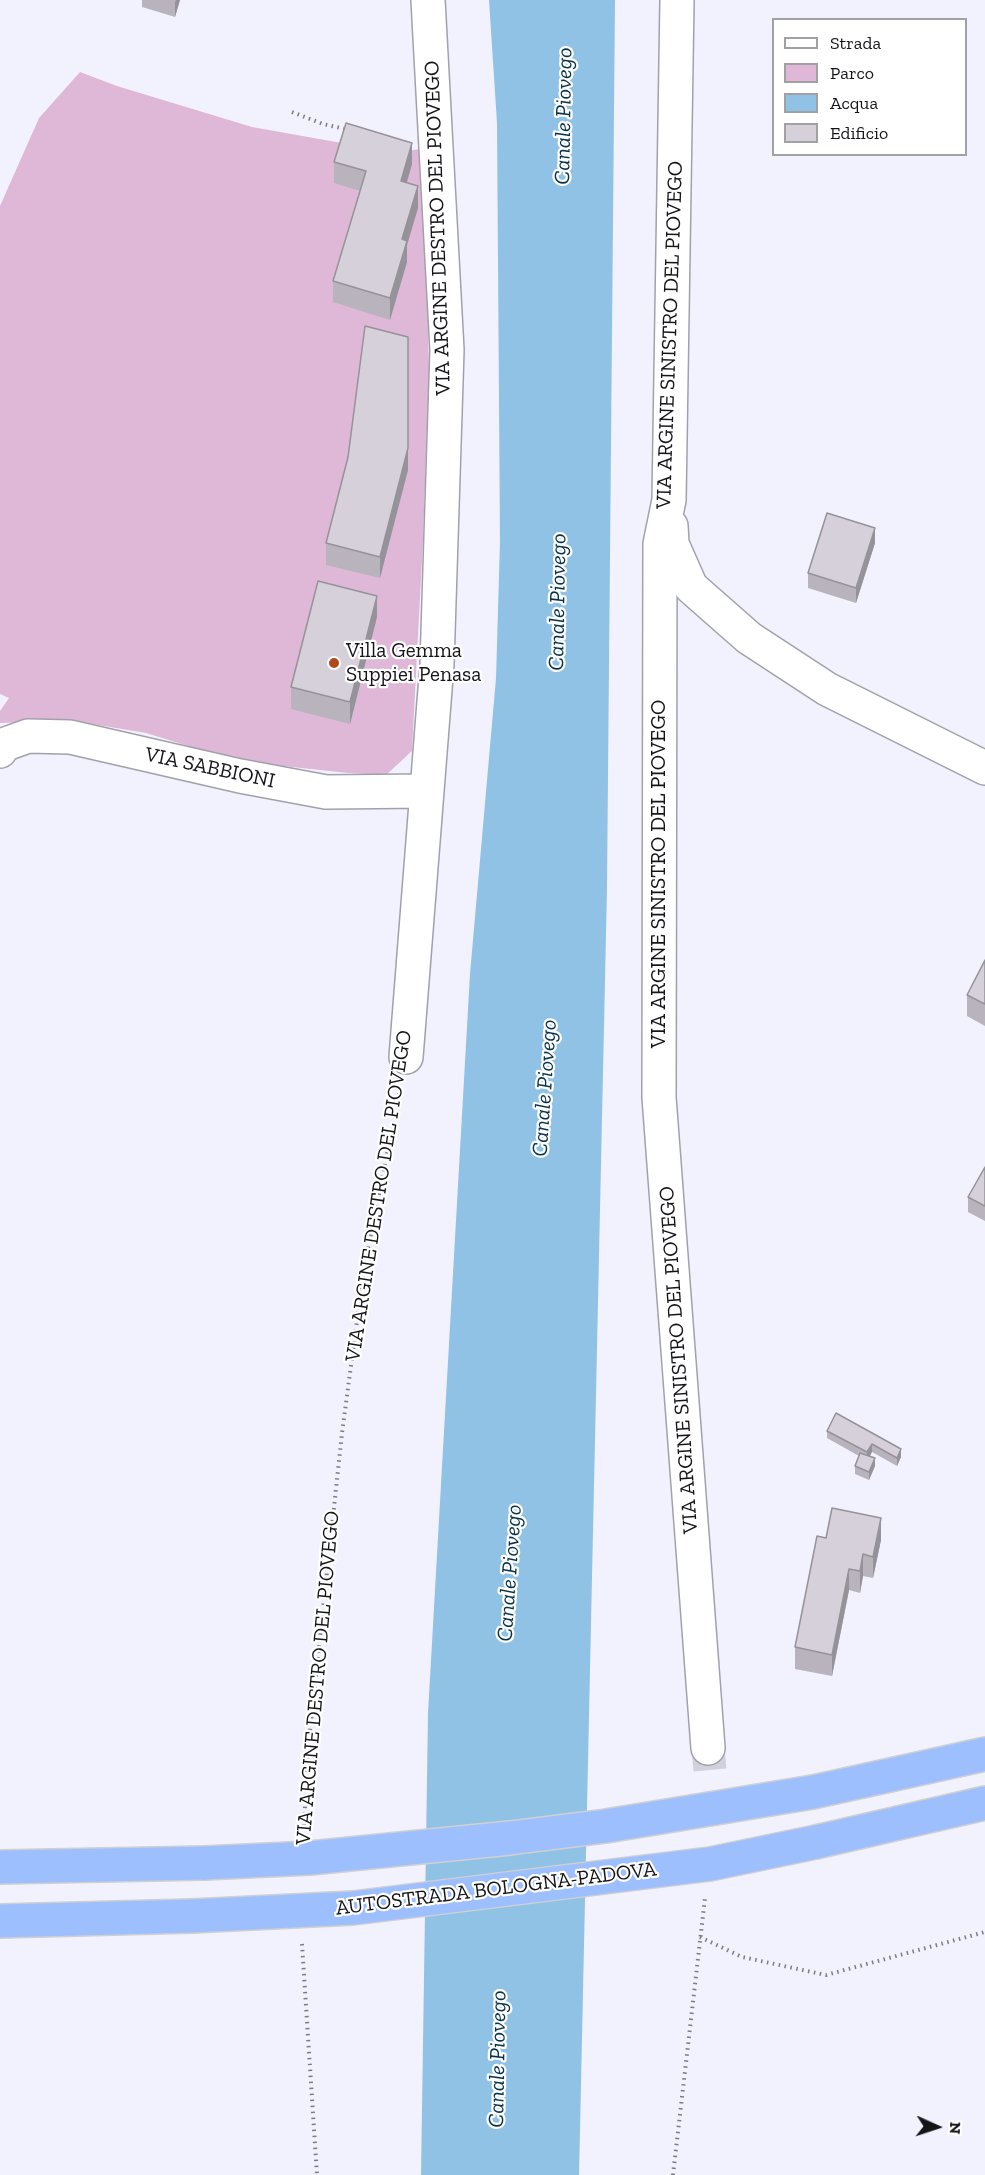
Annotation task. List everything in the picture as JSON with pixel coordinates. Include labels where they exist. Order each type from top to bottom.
[{"type":"highway","points":[[0,1867],[205,1863],[310,1858],[510,1838],[606,1826],[813,1792],[985,1754]]},
{"type":"highway","name":"AUTOSTRADA BOLOGNA-PADOVA","points":[[0,1921],[192,1916],[365,1906],[710,1864],[985,1803]]},
{"type":"street","name":"VIA ARGINE DESTRO DEL PIOVEGO","points":[[405,1057],[437,664],[447,350],[428,0]]},
{"type":"street","name":"VIA ARGINE SINISTRO DEL PIOVEGO","points":[[677,0],[669,500],[660,544],[659,1097],[708,1748]]},
{"type":"street","points":[[669,500],[672,544],[691,587],[749,639],[827,689],[985,768]]},
{"type":"street","name":"VIA SABBIONI","points":[[0,751],[3,745],[28,736],[70,738],[240,776],[326,792],[426,791]]},
{"type":"path","points":[[292,112],[323,124],[356,131]]},
{"type":"path","name":"VIA ARGINE DESTRO DEL PIOVEGO","points":[[303,1831],[308,1749],[342,1433],[364,1268],[405,1057]]},
{"type":"path","points":[[673,2175],[706,1893]]},
{"type":"path","points":[[700,1937],[742,1957],[826,1975],[985,1932]]},
{"type":"path","points":[[301,1934],[317,2175]]},
{"type":"green space","points":[[80,72],[117,86],[252,127],[398,153],[424,148],[429,371],[412,751],[386,775],[237,761],[146,733],[74,721],[0,723],[0,711],[9,698],[0,694],[0,206],[39,118]]},
{"type":"water","name":"Canale Piovego","points":[[489,0],[615,0],[607,888],[579,2175],[421,2175],[428,1713],[470,974],[496,678],[500,542],[497,123]]},
{"type":"building","points":[[346,123],[412,143],[401,181],[418,186],[402,239],[407,241],[390,298],[333,281],[366,171],[334,162]]},
{"type":"building","points":[[365,326],[408,337],[408,448],[380,557],[326,543],[348,457]]},
{"type":"building","points":[[827,513],[875,528],[856,588],[808,573]]},
{"type":"building","name":"Villa Gemma Suppiei Penasa","points":[[318,581],[377,596],[350,702],[291,687]]},
{"type":"building","points":[[985,960],[985,1004],[967,995]]},
{"type":"building","points":[[985,1167],[985,1206],[968,1197]]},
{"type":"building","points":[[836,1413],[901,1449],[897,1458],[872,1444],[867,1452],[827,1431]]},
{"type":"building","points":[[860,1453],[875,1458],[869,1472],[855,1466]]},
{"type":"building","points":[[832,1508],[881,1518],[873,1557],[863,1554],[860,1571],[849,1569],[832,1655],[795,1647],[817,1536],[826,1538]]},
{"type":"tunnel","points":[[708,1748],[710,1770]]},
{"type":"place","name":"Villa Gemma Suppiei Penasa","points":[[334,663]]}]
